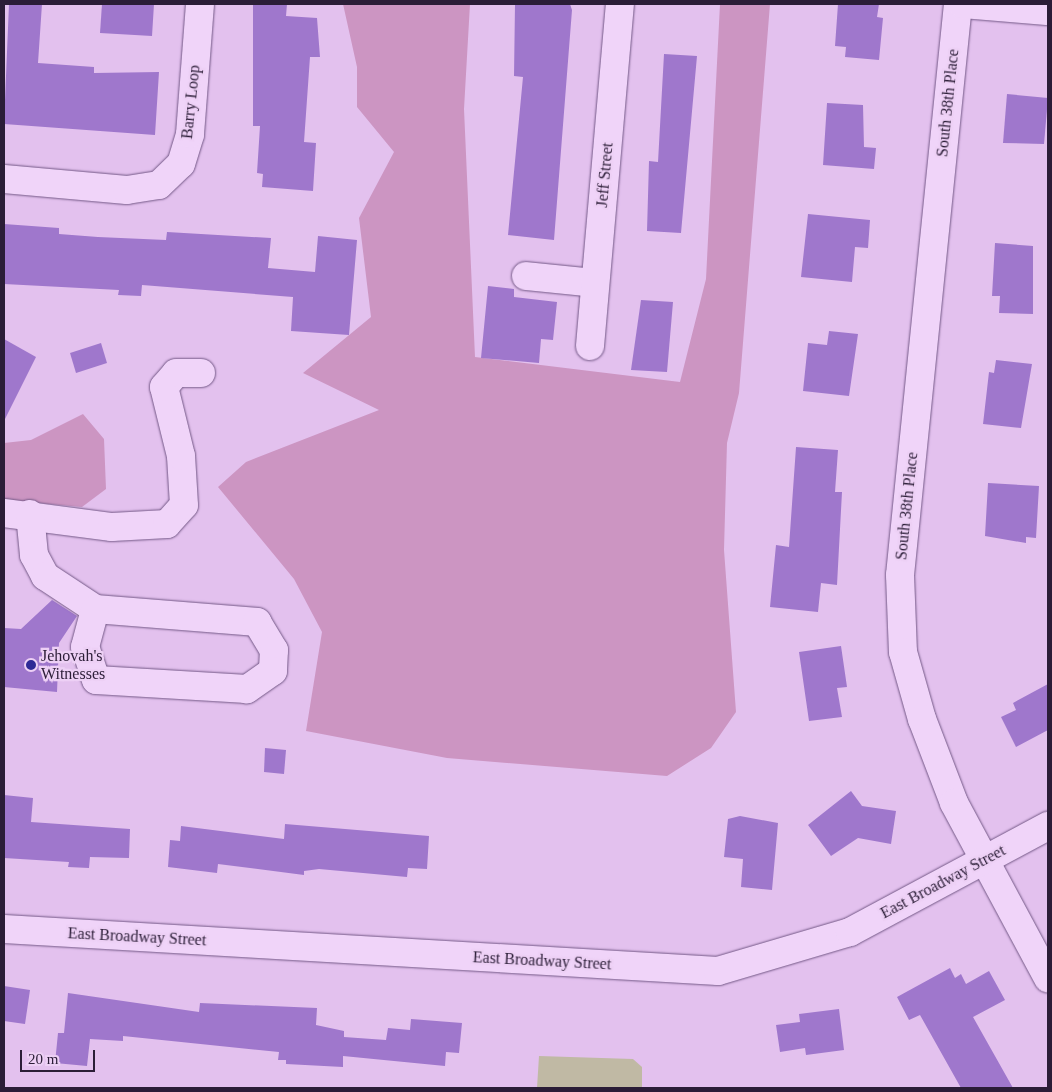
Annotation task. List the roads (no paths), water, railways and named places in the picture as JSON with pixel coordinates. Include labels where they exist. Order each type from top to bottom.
[{"type":"street","name":"Barry Loop","points":[[4,179],[127,190],[159,185],[181,164],[190,134],[200,4]]},
{"type":"street","name":"Jeff Street","points":[[590,346],[620,4]]},
{"type":"street","points":[[960,4],[1048,11]]},
{"type":"street","name":"South 38th Place","points":[[960,4],[900,575],[903,652],[922,719],[954,803],[1048,978]]},
{"type":"street","points":[[526,276],[595,283]]},
{"type":"street","points":[[17,514],[112,527],[168,524],[184,505],[182,456],[164,387],[176,373],[201,373]]},
{"type":"street","points":[[17,514],[45,576],[95,609],[257,622],[274,650],[273,671],[247,689],[96,680],[85,647],[95,609]]},
{"type":"street","name":"East Broadway Street","points":[[4,929],[718,971],[850,932],[985,858],[1048,826]]},
{"type":"place","name":"Jehovah's Witnesses","points":[[31,665]]}]
